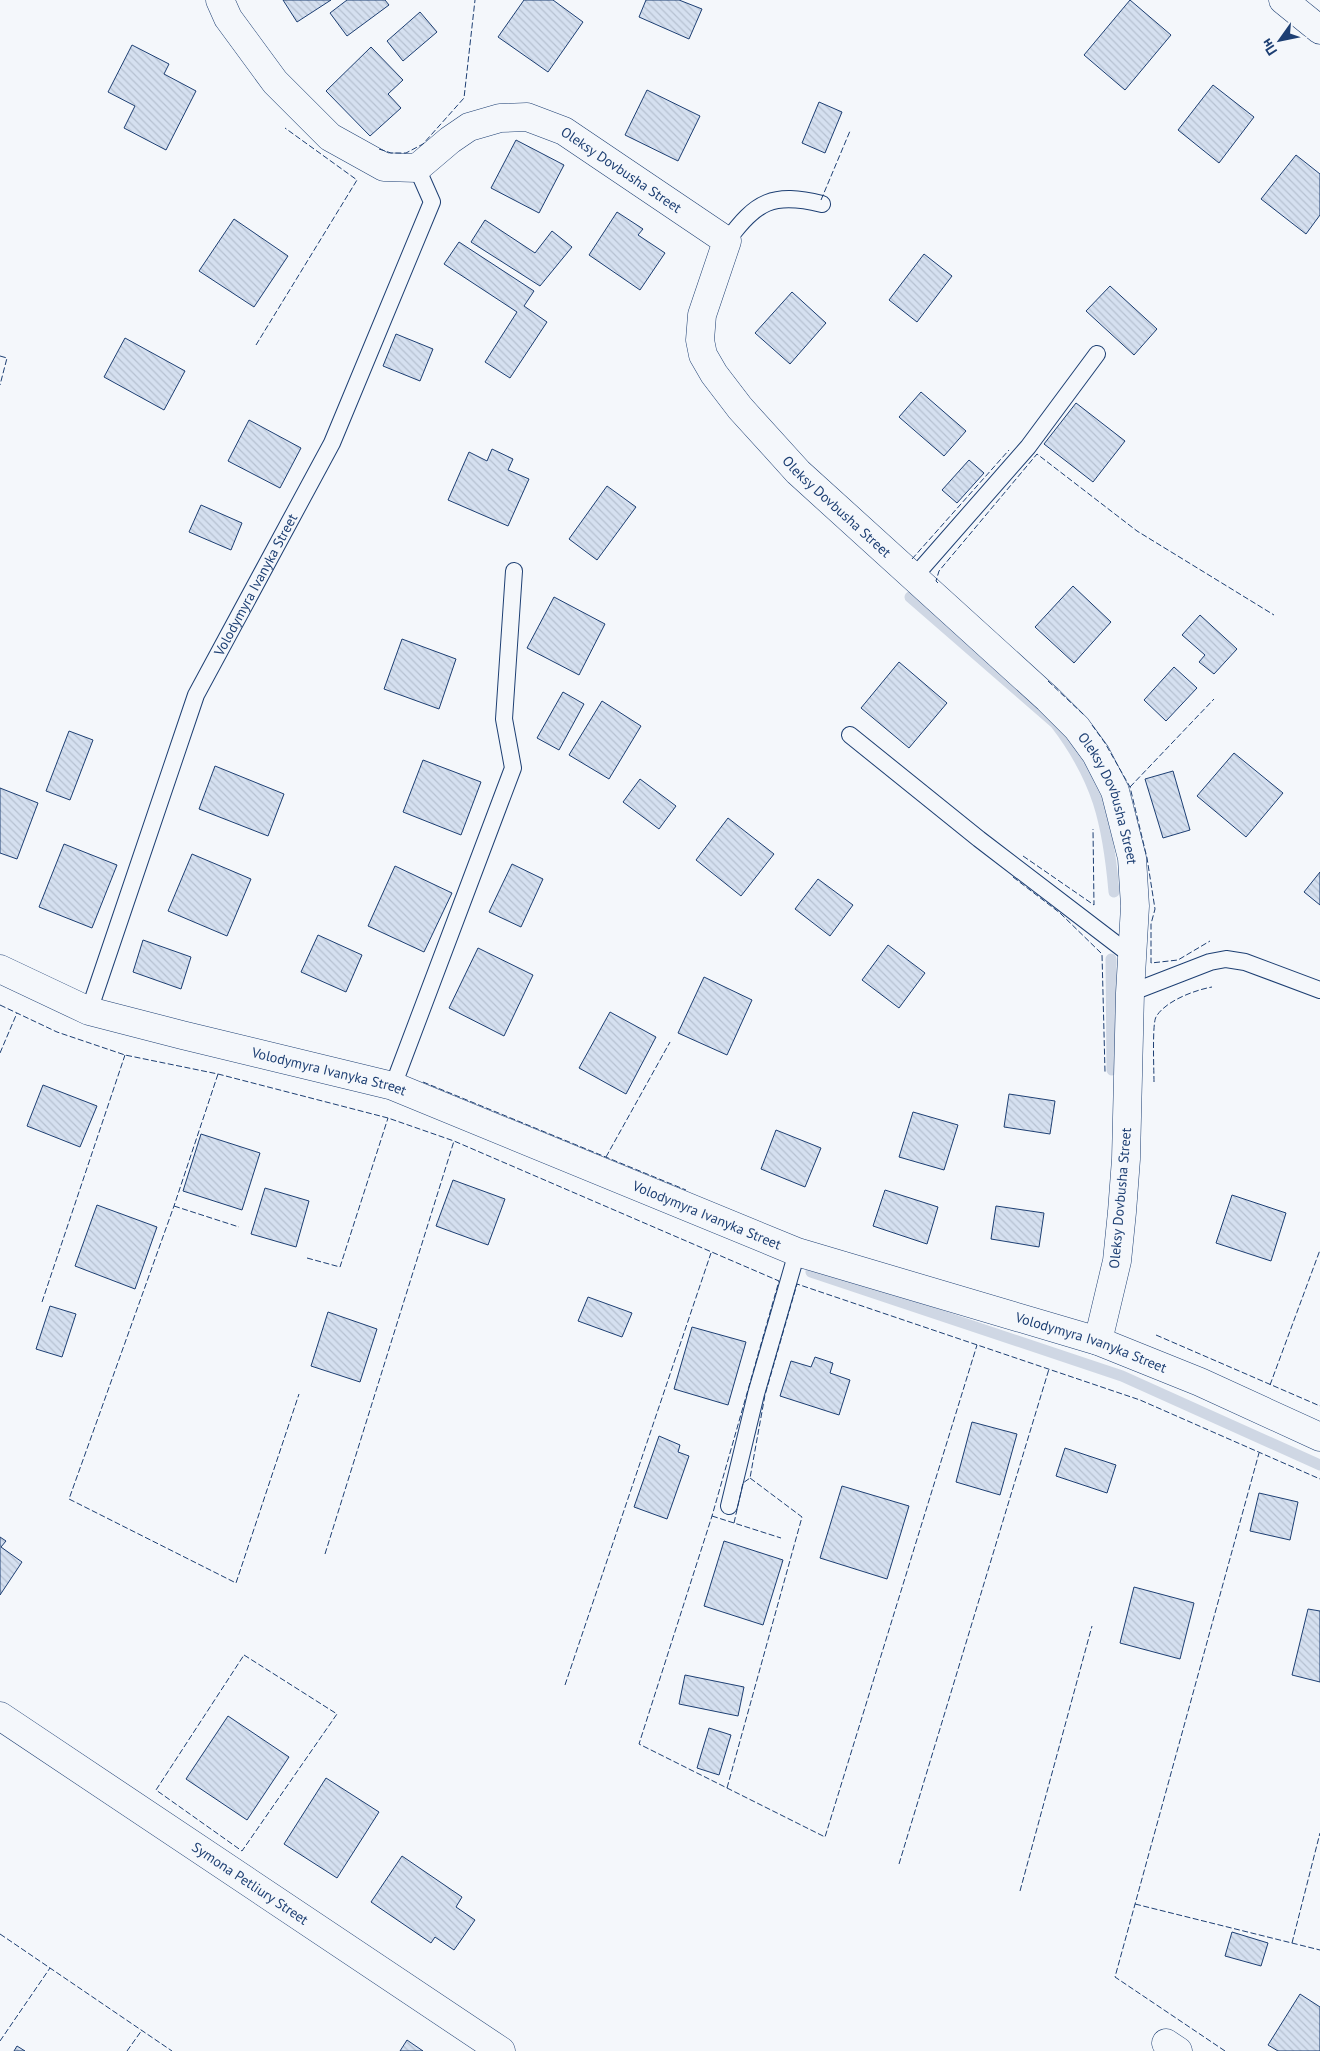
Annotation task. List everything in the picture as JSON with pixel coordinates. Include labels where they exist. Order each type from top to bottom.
[{"type":"street","points":[[220,0],[228,18],[275,82],[330,137],[384,167],[417,168]]},
{"type":"street","points":[[1283,0],[1320,30]]},
{"type":"street","name":"Oleksy Dovbusha Street","points":[[417,168],[450,140],[469,127],[500,118],[527,117],[564,131],[728,241],[702,314],[700,340],[704,355],[714,374],[740,408],[798,472],[1048,699],[1077,728],[1096,754],[1115,791],[1132,858],[1135,906],[1130,993],[1126,1159],[1122,1212],[1117,1261],[1098,1342]]},
{"type":"street","name":"Volodymyra Ivanyka Street","points":[[0,969],[89,1011],[182,1036],[393,1086],[797,1252],[1098,1342],[1200,1382],[1320,1437]]},
{"type":"street","name":"Symona Petliury Street","points":[[0,1716],[501,2051]]},
{"type":"lane","name":"Volodymyra Ivanyka Street","points":[[89,1011],[196,694],[332,443],[432,202],[417,168]]},
{"type":"lane","points":[[728,241],[743,220],[774,199],[802,199],[822,204]]},
{"type":"lane","points":[[914,577],[1028,447],[1098,354]]},
{"type":"lane","points":[[393,1086],[513,768],[504,719],[514,571]]},
{"type":"lane","points":[[850,735],[979,839],[1132,956]]},
{"type":"lane","points":[[1130,993],[1210,962],[1226,959],[1245,962],[1320,990]]},
{"type":"lane","points":[[729,1506],[756,1394],[797,1252]]},
{"type":"building","points":[[283,0],[331,0],[297,22]]},
{"type":"building","points":[[347,0],[385,0],[389,5],[347,36],[330,13]]},
{"type":"building","points":[[524,0],[553,0],[583,22],[548,72],[498,37]]},
{"type":"building","points":[[646,0],[679,0],[702,9],[689,39],[639,17]]},
{"type":"building","points":[[1130,0],[1171,35],[1125,90],[1084,55]]},
{"type":"building","points":[[420,12],[437,32],[403,61],[387,41]]},
{"type":"building","points":[[132,45],[169,64],[164,74],[196,91],[166,150],[124,128],[135,106],[108,92]]},
{"type":"building","points":[[371,47],[403,80],[388,94],[401,108],[370,136],[326,91]]},
{"type":"building","points":[[1213,85],[1254,117],[1219,163],[1178,130]]},
{"type":"building","points":[[647,90],[700,116],[678,161],[625,135]]},
{"type":"building","points":[[819,102],[842,112],[825,153],[802,143]]},
{"type":"building","points":[[516,140],[564,165],[539,213],[491,188]]},
{"type":"building","points":[[1296,155],[1320,174],[1320,215],[1306,234],[1261,199]]},
{"type":"building","points":[[617,212],[643,229],[638,235],[665,253],[640,290],[589,255]]},
{"type":"building","points":[[234,219],[288,256],[254,307],[199,271]]},
{"type":"building","points":[[485,220],[535,253],[552,231],[572,247],[540,286],[471,242]]},
{"type":"building","points":[[459,242],[534,291],[524,306],[547,322],[510,378],[485,362],[517,312],[444,264]]},
{"type":"building","points":[[924,254],[952,276],[917,322],[889,300]]},
{"type":"building","points":[[1110,286],[1157,329],[1134,355],[1086,311]]},
{"type":"building","points":[[792,292],[826,323],[790,364],[755,333]]},
{"type":"building","points":[[396,334],[433,349],[420,381],[383,366]]},
{"type":"building","points":[[125,338],[185,371],[164,410],[104,377]]},
{"type":"building","points":[[921,392],[966,431],[944,456],[899,417]]},
{"type":"building","points":[[1076,403],[1125,441],[1093,482],[1044,444]]},
{"type":"building","points":[[249,420],[301,448],[280,488],[228,461]]},
{"type":"building","points":[[492,449],[513,459],[508,470],[529,479],[508,526],[448,500],[469,452],[487,461]]},
{"type":"building","points":[[969,460],[984,473],[957,503],[942,490]]},
{"type":"building","points":[[607,486],[636,507],[597,560],[569,539]]},
{"type":"building","points":[[201,505],[242,523],[231,550],[189,532]]},
{"type":"building","points":[[1073,586],[1111,622],[1074,663],[1035,627]]},
{"type":"building","points":[[554,597],[605,624],[579,675],[527,648]]},
{"type":"building","points":[[1200,615],[1237,649],[1214,674],[1199,662],[1205,655],[1182,635]]},
{"type":"building","points":[[402,639],[456,659],[439,709],[384,689]]},
{"type":"building","points":[[899,662],[947,703],[909,748],[861,708]]},
{"type":"building","points":[[1174,667],[1197,688],[1166,721],[1144,700]]},
{"type":"building","points":[[563,692],[584,704],[559,750],[537,738]]},
{"type":"building","points":[[602,701],[641,726],[609,779],[569,755]]},
{"type":"building","points":[[69,731],[93,740],[70,800],[46,791]]},
{"type":"building","points":[[1234,753],[1283,793],[1246,837],[1197,796]]},
{"type":"building","points":[[423,760],[481,782],[461,835],[403,812]]},
{"type":"building","points":[[215,766],[284,794],[268,836],[199,809]]},
{"type":"building","points":[[1173,771],[1190,830],[1163,838],[1145,779]]},
{"type":"building","points":[[640,779],[676,806],[659,829],[623,802]]},
{"type":"building","points":[[0,788],[38,803],[17,859],[0,853]]},
{"type":"building","points":[[728,818],[774,854],[741,896],[696,860]]},
{"type":"building","points":[[64,844],[117,865],[92,928],[39,907]]},
{"type":"building","points":[[192,854],[251,879],[227,936],[168,911]]},
{"type":"building","points":[[512,864],[543,879],[521,927],[489,912]]},
{"type":"building","points":[[395,866],[452,893],[424,952],[368,926]]},
{"type":"building","points":[[1320,872],[1320,905],[1304,892]]},
{"type":"building","points":[[818,879],[853,905],[830,936],[795,909]]},
{"type":"building","points":[[318,935],[362,955],[346,992],[301,972]]},
{"type":"building","points":[[143,940],[191,957],[181,989],[133,972]]},
{"type":"building","points":[[888,945],[925,973],[899,1008],[862,980]]},
{"type":"building","points":[[478,948],[533,975],[504,1036],[449,1008]]},
{"type":"building","points":[[704,977],[752,1000],[727,1055],[678,1033]]},
{"type":"building","points":[[610,1012],[656,1037],[626,1094],[579,1068]]},
{"type":"building","points":[[43,1085],[97,1106],[80,1147],[27,1126]]},
{"type":"building","points":[[1009,1094],[1055,1101],[1050,1134],[1004,1127]]},
{"type":"building","points":[[913,1112],[958,1125],[944,1170],[899,1157]]},
{"type":"building","points":[[776,1130],[821,1148],[805,1187],[761,1169]]},
{"type":"building","points":[[201,1134],[260,1153],[242,1210],[183,1191]]},
{"type":"building","points":[[453,1180],[505,1199],[488,1245],[436,1226]]},
{"type":"building","points":[[265,1188],[309,1201],[296,1247],[251,1234]]},
{"type":"building","points":[[885,1190],[938,1207],[927,1244],[873,1226]]},
{"type":"building","points":[[1232,1195],[1286,1213],[1271,1261],[1216,1243]]},
{"type":"building","points":[[97,1205],[157,1227],[135,1289],[75,1266]]},
{"type":"building","points":[[996,1206],[1044,1213],[1039,1247],[991,1239]]},
{"type":"building","points":[[588,1297],[632,1313],[622,1337],[578,1321]]},
{"type":"building","points":[[50,1306],[76,1314],[62,1357],[36,1349]]},
{"type":"building","points":[[328,1312],[377,1329],[360,1382],[311,1366]]},
{"type":"building","points":[[692,1327],[746,1342],[728,1405],[674,1389]]},
{"type":"building","points":[[815,1357],[833,1363],[830,1373],[850,1380],[839,1415],[780,1396],[791,1361],[811,1367]]},
{"type":"building","points":[[972,1422],[1017,1434],[1000,1495],[956,1482]]},
{"type":"building","points":[[659,1436],[680,1445],[678,1452],[689,1456],[667,1519],[634,1507]]},
{"type":"building","points":[[1065,1448],[1116,1465],[1107,1493],[1056,1476]]},
{"type":"building","points":[[842,1486],[909,1506],[887,1579],[820,1558]]},
{"type":"building","points":[[1259,1493],[1298,1502],[1290,1540],[1250,1531]]},
{"type":"building","points":[[0,1537],[6,1541],[1,1547],[22,1562],[0,1595]]},
{"type":"building","points":[[724,1541],[783,1560],[763,1625],[704,1606]]},
{"type":"building","points":[[1134,1587],[1194,1603],[1180,1659],[1120,1643]]},
{"type":"building","points":[[1308,1609],[1320,1611],[1320,1682],[1292,1675]]},
{"type":"building","points":[[685,1675],[744,1687],[738,1716],[679,1704]]},
{"type":"building","points":[[228,1716],[289,1757],[247,1820],[186,1779]]},
{"type":"building","points":[[709,1728],[731,1735],[719,1775],[697,1768]]},
{"type":"building","points":[[326,1778],[379,1812],[337,1878],[284,1844]]},
{"type":"building","points":[[402,1856],[462,1897],[456,1907],[475,1920],[454,1950],[435,1937],[431,1943],[371,1902]]},
{"type":"building","points":[[1232,1932],[1268,1943],[1261,1966],[1225,1956]]},
{"type":"building","points":[[1300,1994],[1320,2007],[1320,2051],[1278,2051],[1268,2045]]},
{"type":"building","points":[[407,2040],[423,2051],[400,2051]]},
{"type":"building","points":[[17,2046],[25,2051],[14,2051]]},
{"type":"waterway","points":[[910,597],[1055,723],[1070,744],[1082,763],[1091,783],[1104,823],[1112,867],[1114,892]]},
{"type":"waterway","points":[[1111,959],[1112,1070]]},
{"type":"waterway","points":[[811,1272],[1122,1376],[1320,1465]]},
{"type":"fence","points":[[379,149],[391,153],[406,153],[423,144],[464,98],[475,0]]},
{"type":"fence","points":[[256,345],[357,180],[285,128]]},
{"type":"fence","points":[[821,200],[850,131]]},
{"type":"fence","points":[[0,356],[7,358],[0,385]]},
{"type":"fence","points":[[912,559],[1009,450]]},
{"type":"fence","points":[[938,583],[936,581],[939,571],[1037,454],[1137,531],[1274,615]]},
{"type":"fence","points":[[1048,681],[1084,715]]},
{"type":"fence","points":[[1130,787],[1214,699]]},
{"type":"fence","points":[[1092,725],[1105,743],[1130,787],[1147,858],[1155,909],[1151,924],[1151,963],[1178,960],[1210,941]]},
{"type":"fence","points":[[1023,856],[1094,905],[1093,829]]},
{"type":"fence","points":[[1013,877],[1060,913],[1102,954],[1105,1072]]},
{"type":"fence","points":[[1154,1082],[1156,1017],[1160,1011],[1173,1001],[1212,987]]},
{"type":"fence","points":[[0,1005],[57,1032],[125,1055],[218,1074],[388,1118],[454,1141],[779,1281],[712,1516],[639,1744],[825,1837],[977,1345]]},
{"type":"fence","points":[[0,1053],[17,1013]]},
{"type":"fence","points":[[606,1157],[670,1042]]},
{"type":"fence","points":[[42,1302],[125,1055]]},
{"type":"fence","points":[[218,1074],[174,1206],[69,1499],[236,1583],[299,1394]]},
{"type":"fence","points":[[423,1082],[686,1190]]},
{"type":"fence","points":[[307,1258],[340,1267],[388,1118]]},
{"type":"fence","points":[[325,1554],[454,1141]]},
{"type":"fence","points":[[174,1206],[239,1227]]},
{"type":"fence","points":[[1270,1385],[1320,1250]]},
{"type":"fence","points":[[565,1685],[711,1253]]},
{"type":"fence","points":[[734,1523],[743,1483],[750,1478],[765,1395],[797,1284],[1140,1400],[1320,1479]]},
{"type":"fence","points":[[1156,1335],[1320,1406]]},
{"type":"fence","points":[[899,1864],[1049,1369]]},
{"type":"fence","points":[[1225,2051],[1115,1977],[1259,1453]]},
{"type":"fence","points":[[727,1788],[802,1517],[750,1478]]},
{"type":"fence","points":[[712,1516],[781,1538]]},
{"type":"fence","points":[[1020,1891],[1092,1626]]},
{"type":"fence","points":[[244,1655],[337,1714],[242,1851],[156,1790],[244,1655]]},
{"type":"fence","points":[[1292,1943],[1320,1833]]},
{"type":"fence","points":[[1135,1904],[1320,1950]]},
{"type":"fence","points":[[0,1934],[172,2051]]},
{"type":"fence","points":[[0,2041],[50,1968]]},
{"type":"fence","points":[[127,2051],[142,2030]]}]
